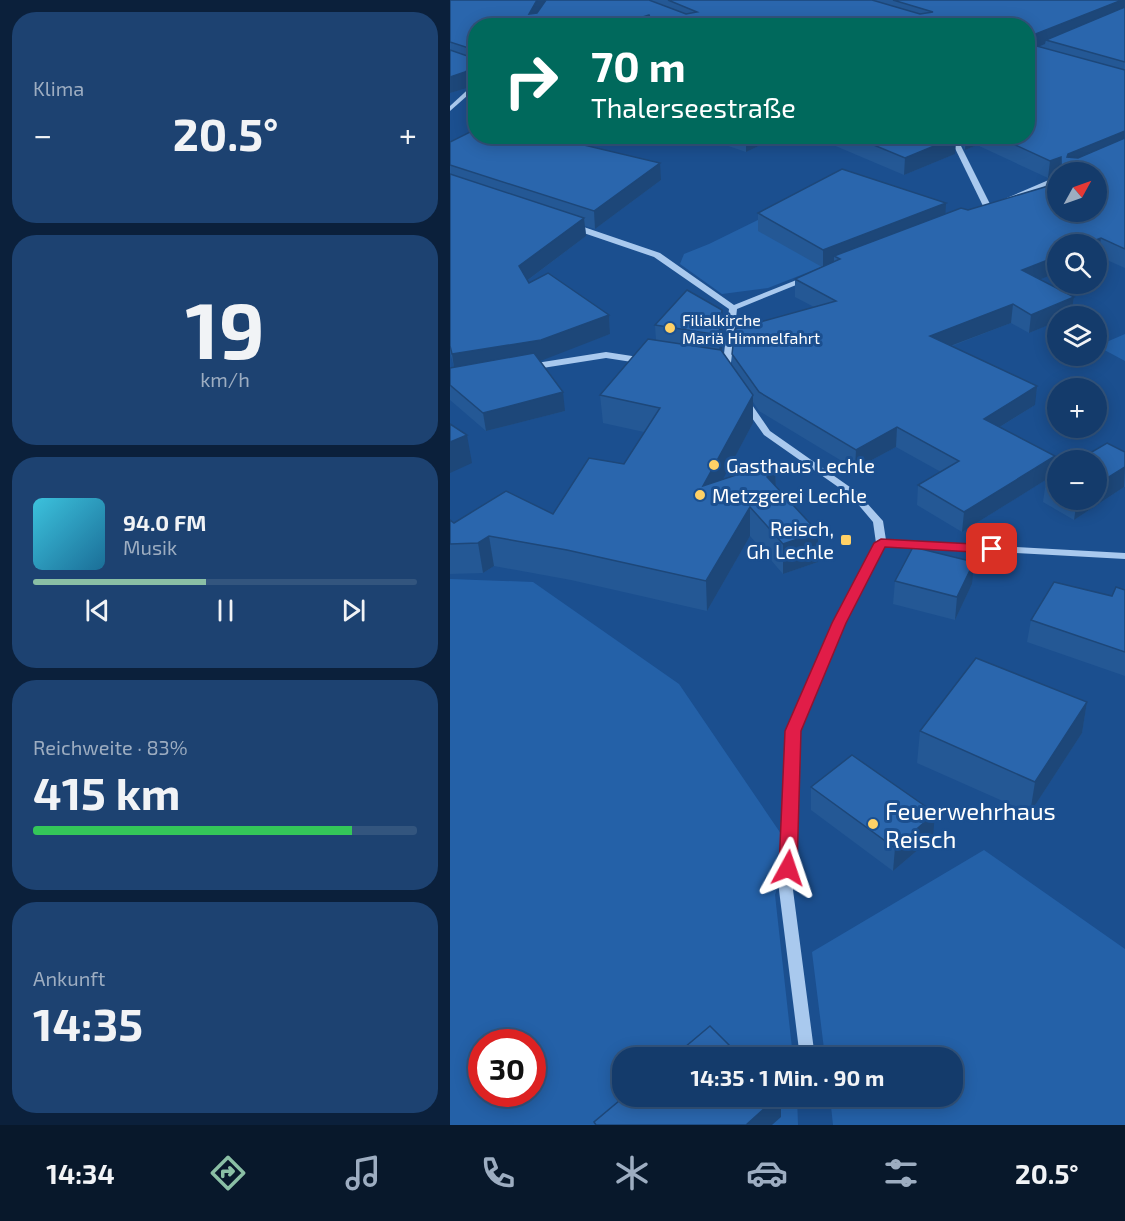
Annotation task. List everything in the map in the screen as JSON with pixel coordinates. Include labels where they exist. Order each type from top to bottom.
[{"type":"street","points":[[450,109],[468,92]]},
{"type":"street","points":[[956,144],[988,208]]},
{"type":"street","points":[[978,212],[1047,183]]},
{"type":"street","points":[[561,222],[657,255],[733,309]]},
{"type":"street","points":[[733,309],[819,274]]},
{"type":"street","points":[[715,371],[728,376],[733,309]]},
{"type":"street","points":[[517,369],[606,355],[660,363]]},
{"type":"street","points":[[741,396],[767,434],[854,494],[878,521],[881,543],[839,623],[793,731],[790,847],[786,890],[807,1047]]},
{"type":"street","points":[[881,543],[1125,556]]},
{"type":"shaded area","points":[[766,216],[857,253],[768,288],[722,294],[680,264],[684,254]]},
{"type":"shaded area","points":[[1125,334],[1125,361],[1107,351],[1107,342]]},
{"type":"shaded area","points":[[450,579],[533,582],[679,684],[790,847],[775,895],[792,1047],[612,1047],[612,1107],[797,1107],[798,1125],[450,1125]]},
{"type":"shaded area","points":[[984,850],[1125,949],[1125,1125],[833,1125],[831,1107],[963,1107],[963,1047],[824,1047],[812,952]]},
{"type":"building","points":[[450,0],[537,0],[529,14],[537,13],[546,0],[649,0],[686,14],[697,12],[668,0],[872,0],[920,14],[933,12],[893,0],[1122,0],[1035,34],[1035,18],[650,18],[649,15],[640,18],[468,18],[468,48],[450,42]]},
{"type":"building","points":[[1125,7],[1125,62],[1046,40]]},
{"type":"building","points":[[1035,46],[1125,70],[1125,131],[1068,154],[1067,157],[1078,158],[1125,138],[1125,249],[1107,241],[1107,234],[1047,234],[1047,260],[1022,270],[1047,283],[1047,294],[1068,294],[1074,297],[1047,306],[1047,308],[1031,315],[1013,304],[930,336],[1037,386],[984,419],[1047,452],[1047,461],[964,512],[918,485],[959,461],[897,427],[856,450],[759,392],[732,354],[735,329],[836,301],[795,279],[840,259],[834,256],[961,208],[968,210],[1047,186],[1047,222],[1107,222],[1107,162],[1061,162],[1061,157],[1050,161],[1013,144],[1035,144]]},
{"type":"building","points":[[450,50],[468,56],[468,70],[450,77]]},
{"type":"building","points":[[468,133],[468,144],[580,144],[660,163],[594,211],[450,165],[450,142]]},
{"type":"building","points":[[871,144],[939,144],[905,158]]},
{"type":"building","points":[[842,169],[946,203],[823,250],[758,213]]},
{"type":"building","points":[[450,174],[584,218],[519,266],[529,283],[548,273],[609,315],[541,340],[452,354],[450,346]]},
{"type":"building","points":[[687,290],[722,310],[719,335],[655,325]]},
{"type":"building","points":[[648,339],[721,350],[753,395],[703,486],[775,462],[767,477],[818,532],[783,544],[750,507],[706,581],[567,550],[489,536],[478,543],[450,544],[450,520],[454,523],[506,491],[553,514],[589,458],[624,464],[660,408],[600,395]]},
{"type":"building","points":[[534,353],[563,392],[483,413],[450,385],[450,368]]},
{"type":"building","points":[[450,424],[467,435],[450,442]]},
{"type":"building","points":[[1107,443],[1125,452],[1125,467],[1107,478],[1107,450],[1095,450]]},
{"type":"building","points":[[913,547],[974,562],[957,597],[895,581]]},
{"type":"building","points":[[1054,582],[1112,596],[1116,587],[1125,590],[1125,652],[1031,620]]},
{"type":"building","points":[[976,658],[1087,702],[1035,782],[920,731]]},
{"type":"building","points":[[852,755],[935,813],[895,848],[811,787]]},
{"type":"building","points":[[710,1026],[731,1047],[685,1047]]},
{"type":"building","points":[[612,1107],[766,1107],[746,1125],[596,1125],[594,1122]]},
{"type":"place","name":"Filialkirche Mariä Himmelfahrt","points":[[670,328]]},
{"type":"place","name":"Gasthaus Lechle","points":[[714,465]]},
{"type":"place","name":"Metzgerei Lechle","points":[[700,495]]},
{"type":"place","name":"Reisch, Gh Lechle","points":[[846,540]]},
{"type":"place","name":"Feuerwehrhaus Reisch","points":[[873,824]]},
{"type":"route","points":[[788,868],[793,731],[839,623],[881,543],[992,549]]}]
